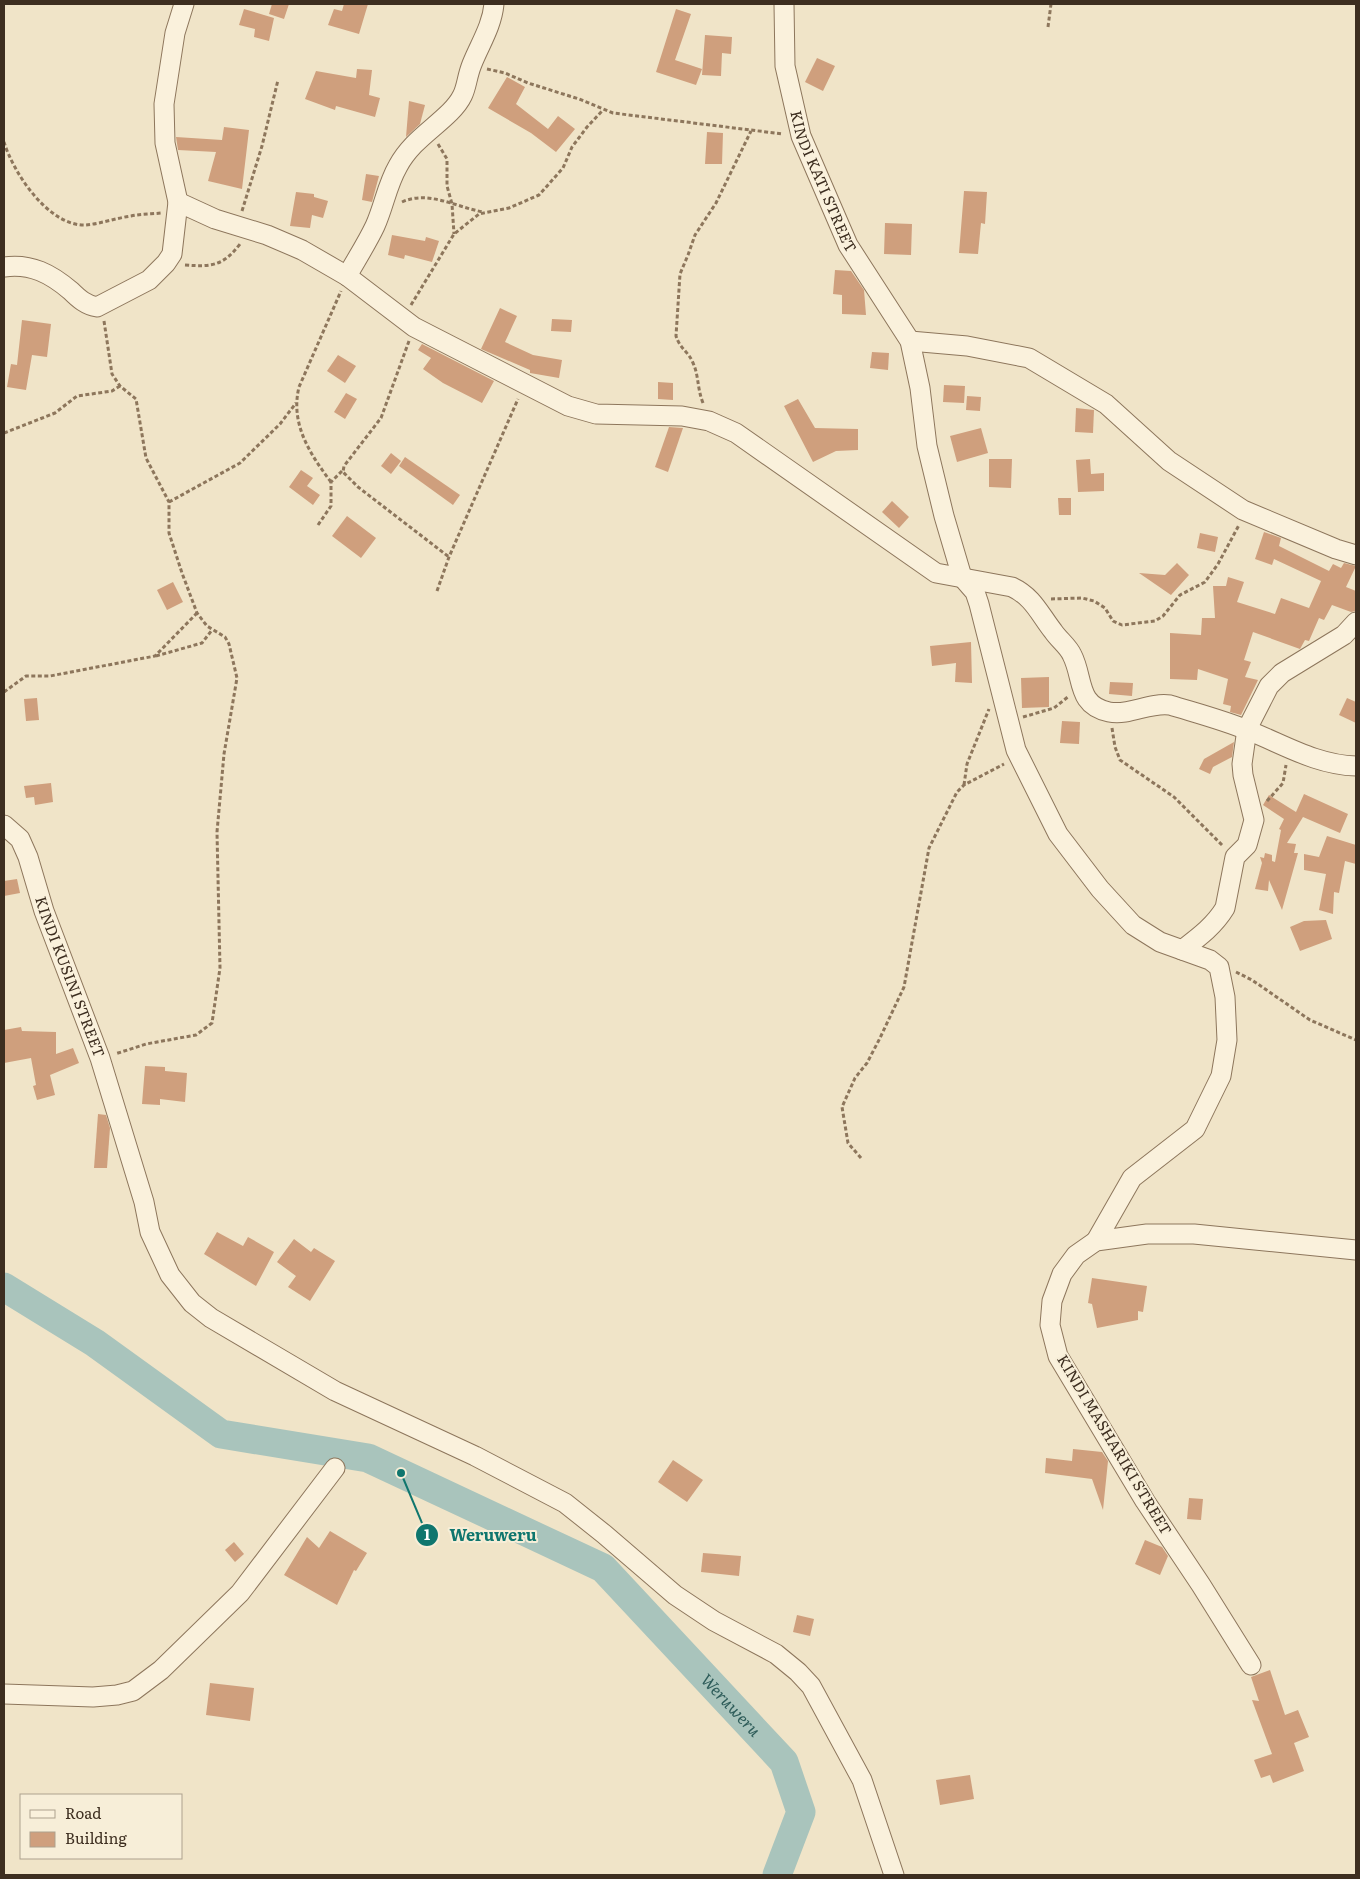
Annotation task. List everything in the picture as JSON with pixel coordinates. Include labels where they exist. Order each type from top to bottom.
[{"type":"street","points":[[5,268],[18,265],[35,268],[54,277],[89,306],[97,307],[149,280],[166,264],[172,254],[177,207],[165,143],[164,104],[175,33],[184,4]]},
{"type":"street","points":[[347,276],[375,225],[387,186],[398,165],[410,147],[451,111],[461,99],[468,86],[471,66],[489,27],[494,4]]},
{"type":"street","name":"KINDI KATI STREET","points":[[784,4],[785,66],[801,136],[848,245],[910,341]]},
{"type":"street","points":[[177,207],[267,235],[302,250],[347,276],[408,323],[568,406],[596,414],[621,416],[657,413],[709,421],[736,433],[936,573],[944,576],[962,577],[1012,587],[1033,600],[1053,632],[1068,648],[1080,679],[1083,694],[1089,702],[1110,712],[1161,704],[1247,730],[1281,746],[1338,765],[1356,766]]},
{"type":"street","points":[[1096,1241],[1132,1178],[1195,1129],[1221,1076],[1227,1040],[1227,1018],[1220,971],[1215,962],[1145,934],[1133,925],[1100,890],[1058,834],[1016,750],[975,592],[962,577],[927,446],[920,388],[910,341],[967,346],[1029,358],[1106,404],[1170,461],[1247,511],[1336,549],[1356,555]]},
{"type":"street","points":[[1182,950],[1204,933],[1225,908],[1235,857],[1247,845],[1251,837],[1254,814],[1243,775],[1242,764],[1247,730],[1269,686],[1282,673],[1344,635],[1356,622]]},
{"type":"street","name":"KINDI KUSINI STREET","points":[[4,825],[20,839],[23,845],[44,911],[100,1058],[124,1136],[150,1232],[170,1275],[192,1303],[211,1318],[335,1391],[475,1456],[565,1503],[675,1595],[714,1621],[776,1654],[798,1672],[811,1686],[862,1780],[894,1875]]},
{"type":"street","name":"KINDI MASHARIKI STREET","points":[[1251,1665],[1202,1585],[1145,1502],[1058,1356],[1050,1325],[1052,1301],[1062,1274],[1076,1255],[1096,1241],[1147,1234],[1194,1234],[1356,1250]]},
{"type":"street","points":[[4,1694],[93,1697],[117,1695],[133,1691],[161,1670],[240,1594],[335,1468]]},
{"type":"path","points":[[1048,27],[1051,4]]},
{"type":"path","points":[[471,66],[505,73],[528,84],[579,99],[613,113],[801,136]]},
{"type":"path","points":[[237,226],[262,146],[278,80]]},
{"type":"path","points":[[331,482],[343,470],[381,418],[408,323],[454,234],[465,223],[483,212],[509,208],[539,195],[563,168],[572,147],[587,127],[604,110]]},
{"type":"path","points":[[428,130],[447,159],[447,186],[452,204],[454,234]]},
{"type":"path","points":[[709,421],[698,392],[694,364],[679,345],[676,336],[680,274],[695,235],[716,203],[751,130]]},
{"type":"path","points":[[4,142],[10,161],[38,201],[66,220],[84,225],[177,207]]},
{"type":"path","points":[[397,205],[412,198],[420,198],[483,212]]},
{"type":"path","points":[[166,264],[217,265],[226,260],[247,240],[267,235]]},
{"type":"path","points":[[318,525],[331,506],[331,482],[311,455],[299,429],[296,403],[299,387],[347,276]]},
{"type":"path","points":[[100,1058],[146,1044],[196,1035],[212,1022],[220,968],[218,823],[224,754],[237,678],[229,644],[225,637],[212,630],[196,612],[168,533],[169,502],[146,458],[136,399],[120,386],[112,374],[104,327],[104,314],[109,302]]},
{"type":"path","points":[[436,590],[524,384]]},
{"type":"path","points":[[4,432],[55,413],[77,396],[112,391],[120,386]]},
{"type":"path","points":[[169,502],[240,463],[280,424],[296,403]]},
{"type":"path","points":[[343,470],[345,475],[358,487],[449,557]]},
{"type":"path","points":[[1033,600],[1082,598],[1101,604],[1113,621],[1122,625],[1131,626],[1155,621],[1163,616],[1180,595],[1205,582],[1218,564],[1247,511]]},
{"type":"path","points":[[155,656],[196,612]]},
{"type":"path","points":[[4,692],[26,676],[50,676],[155,656],[202,643],[212,630]]},
{"type":"path","points":[[1009,720],[1054,708],[1073,691],[1080,679]]},
{"type":"path","points":[[964,785],[967,764],[986,714],[1000,691]]},
{"type":"path","points":[[1110,712],[1115,747],[1120,760],[1174,798],[1235,857]]},
{"type":"path","points":[[1254,814],[1276,793],[1283,783],[1287,770],[1281,746]]},
{"type":"path","points":[[861,1158],[848,1143],[842,1107],[855,1078],[867,1063],[880,1038],[904,987],[929,848],[949,804],[964,785],[993,771],[1004,763],[1016,750]]},
{"type":"path","points":[[1215,962],[1252,980],[1310,1020],[1356,1040]]},
{"type":"building","points":[[272,4],[289,4],[284,19],[269,14]]},
{"type":"building","points":[[344,4],[368,4],[359,34],[328,25],[334,9],[342,11]]},
{"type":"building","points":[[244,9],[274,18],[269,41],[254,37],[255,29],[239,25]]},
{"type":"building","points":[[676,9],[691,14],[675,60],[702,69],[696,85],[656,72]]},
{"type":"building","points":[[705,35],[732,37],[731,54],[722,53],[721,76],[702,75]]},
{"type":"building","points":[[817,58],[835,66],[823,91],[805,82]]},
{"type":"building","points":[[357,69],[372,70],[369,95],[380,98],[375,117],[336,106],[335,110],[305,99],[316,71],[356,78]]},
{"type":"building","points":[[507,77],[525,87],[516,104],[548,129],[558,116],[575,129],[556,152],[531,133],[488,108]]},
{"type":"building","points":[[409,101],[425,105],[420,124],[406,137]]},
{"type":"building","points":[[224,127],[249,130],[242,189],[208,181],[216,152],[178,150],[176,137],[222,140]]},
{"type":"building","points":[[707,132],[723,133],[722,164],[705,164]]},
{"type":"building","points":[[366,174],[379,176],[372,202],[362,200]]},
{"type":"building","points":[[964,191],[987,192],[985,224],[981,223],[978,254],[959,253]]},
{"type":"building","points":[[296,192],[314,194],[314,197],[328,201],[323,218],[312,215],[310,228],[290,226]]},
{"type":"building","points":[[885,223],[912,224],[911,255],[884,254]]},
{"type":"building","points":[[392,235],[425,241],[426,237],[439,241],[432,262],[405,255],[404,259],[388,255]]},
{"type":"building","points":[[835,270],[851,271],[864,290],[866,315],[842,314],[842,295],[833,294]]},
{"type":"building","points":[[500,308],[517,316],[505,342],[533,355],[562,360],[559,378],[530,373],[530,370],[481,349]]},
{"type":"building","points":[[552,319],[572,320],[571,332],[551,331]]},
{"type":"building","points":[[22,320],[51,324],[47,357],[32,355],[26,390],[7,387],[11,364],[17,365]]},
{"type":"building","points":[[422,344],[494,381],[482,403],[443,383],[423,369],[431,358],[418,350]]},
{"type":"building","points":[[872,352],[889,353],[888,370],[870,368]]},
{"type":"building","points":[[338,355],[356,366],[345,383],[327,371]]},
{"type":"building","points":[[658,382],[673,383],[673,400],[658,399]]},
{"type":"building","points":[[944,385],[965,386],[964,403],[943,402]]},
{"type":"building","points":[[346,393],[357,399],[345,419],[334,412]]},
{"type":"building","points":[[967,396],[981,397],[980,411],[966,410]]},
{"type":"building","points":[[798,399],[815,428],[858,429],[858,450],[836,451],[813,462],[784,406]]},
{"type":"building","points":[[1076,408],[1094,410],[1093,433],[1075,432]]},
{"type":"building","points":[[669,427],[683,428],[668,472],[655,467]]},
{"type":"building","points":[[981,428],[988,453],[957,462],[950,436]]},
{"type":"building","points":[[391,453],[401,461],[391,474],[381,466]]},
{"type":"building","points":[[405,457],[460,495],[453,505],[399,466]]},
{"type":"building","points":[[989,459],[1012,459],[1011,488],[989,487]]},
{"type":"building","points":[[1090,459],[1091,474],[1104,473],[1104,491],[1078,492],[1076,460]]},
{"type":"building","points":[[301,470],[313,478],[307,486],[320,495],[313,505],[289,487]]},
{"type":"building","points":[[1058,498],[1071,498],[1071,515],[1059,515]]},
{"type":"building","points":[[892,501],[909,517],[899,528],[882,512]]},
{"type":"building","points":[[347,516],[376,538],[361,558],[332,536]]},
{"type":"building","points":[[1264,532],[1281,538],[1279,546],[1329,571],[1333,564],[1341,568],[1344,563],[1356,566],[1346,587],[1356,591],[1356,611],[1351,612],[1332,605],[1324,620],[1319,618],[1309,641],[1305,640],[1300,649],[1253,632],[1244,660],[1251,662],[1245,677],[1258,680],[1241,715],[1230,712],[1231,706],[1223,704],[1228,679],[1198,669],[1197,680],[1170,679],[1170,633],[1201,635],[1202,618],[1215,618],[1213,586],[1226,586],[1228,577],[1244,582],[1237,602],[1275,614],[1281,598],[1309,608],[1321,581],[1274,559],[1272,565],[1255,559]]},
{"type":"building","points":[[1200,533],[1218,537],[1215,552],[1197,548]]},
{"type":"building","points":[[1177,563],[1189,575],[1171,595],[1139,573],[1165,575]]},
{"type":"building","points":[[173,582],[183,602],[167,610],[157,590]]},
{"type":"building","points":[[971,642],[972,683],[955,682],[956,663],[932,666],[930,646]]},
{"type":"building","points":[[1049,677],[1049,707],[1022,708],[1021,678]]},
{"type":"building","points":[[1110,682],[1133,683],[1132,696],[1109,694]]},
{"type":"building","points":[[37,698],[39,720],[26,721],[24,699]]},
{"type":"building","points":[[1347,698],[1356,702],[1356,723],[1339,715]]},
{"type":"building","points":[[1062,721],[1080,722],[1079,744],[1060,743]]},
{"type":"building","points":[[1234,742],[1232,757],[1213,767],[1210,774],[1199,769],[1204,759]]},
{"type":"building","points":[[51,783],[53,802],[35,805],[34,797],[26,798],[24,786]]},
{"type":"building","points":[[1304,794],[1348,814],[1340,833],[1303,817],[1287,843],[1296,844],[1294,853],[1298,853],[1282,910],[1269,880],[1268,891],[1255,889],[1262,863],[1260,857],[1264,858],[1265,853],[1272,855],[1272,861],[1275,862],[1281,830],[1279,829],[1284,819],[1263,805],[1269,795],[1296,812]]},
{"type":"building","points":[[1327,836],[1356,845],[1356,864],[1345,861],[1339,893],[1334,892],[1333,914],[1319,910],[1326,874],[1304,870],[1304,854],[1319,857]]},
{"type":"building","points":[[17,879],[20,893],[4,896],[4,881]]},
{"type":"building","points":[[1326,920],[1332,939],[1300,951],[1290,927],[1304,921]]},
{"type":"building","points":[[21,1027],[22,1031],[56,1032],[56,1054],[73,1048],[79,1063],[50,1075],[55,1095],[37,1100],[33,1086],[36,1085],[31,1058],[4,1063],[4,1030]]},
{"type":"building","points":[[145,1066],[165,1067],[165,1071],[187,1073],[185,1102],[160,1099],[160,1105],[142,1104]]},
{"type":"building","points":[[98,1114],[106,1115],[110,1128],[107,1168],[94,1168]]},
{"type":"building","points":[[217,1232],[243,1246],[248,1237],[274,1252],[256,1286],[204,1254]]},
{"type":"building","points":[[294,1239],[311,1252],[314,1248],[335,1261],[310,1301],[288,1287],[296,1276],[277,1262]]},
{"type":"building","points":[[1092,1278],[1147,1286],[1143,1312],[1138,1311],[1138,1320],[1097,1328],[1092,1304],[1088,1303]]},
{"type":"building","points":[[1073,1449],[1102,1452],[1108,1461],[1103,1510],[1092,1479],[1045,1473],[1046,1458],[1072,1461]]},
{"type":"building","points":[[673,1460],[703,1480],[687,1502],[658,1482]]},
{"type":"building","points":[[1189,1498],[1203,1499],[1201,1520],[1187,1519]]},
{"type":"building","points":[[330,1531],[367,1553],[356,1571],[354,1570],[337,1605],[284,1575],[307,1537],[319,1548]]},
{"type":"building","points":[[1145,1540],[1162,1547],[1168,1556],[1160,1575],[1135,1564]]},
{"type":"building","points":[[234,1542],[244,1554],[235,1562],[225,1550]]},
{"type":"building","points":[[703,1553],[741,1556],[739,1576],[701,1572]]},
{"type":"building","points":[[797,1615],[814,1619],[810,1636],[793,1632]]},
{"type":"building","points":[[1270,1670],[1285,1715],[1298,1710],[1309,1737],[1294,1743],[1304,1771],[1273,1783],[1270,1775],[1261,1778],[1254,1760],[1272,1754],[1252,1700],[1259,1701],[1251,1677]]},
{"type":"building","points":[[210,1683],[254,1688],[250,1721],[206,1715]]},
{"type":"building","points":[[970,1775],[974,1799],[940,1805],[936,1780]]},
{"type":"waterway","name":"Weruweru","points":[[4,1287],[95,1343],[221,1434],[368,1458],[603,1568],[784,1762],[801,1812],[777,1875]]},
{"type":"place","name":"Weruweru","points":[[401,1473]]}]
